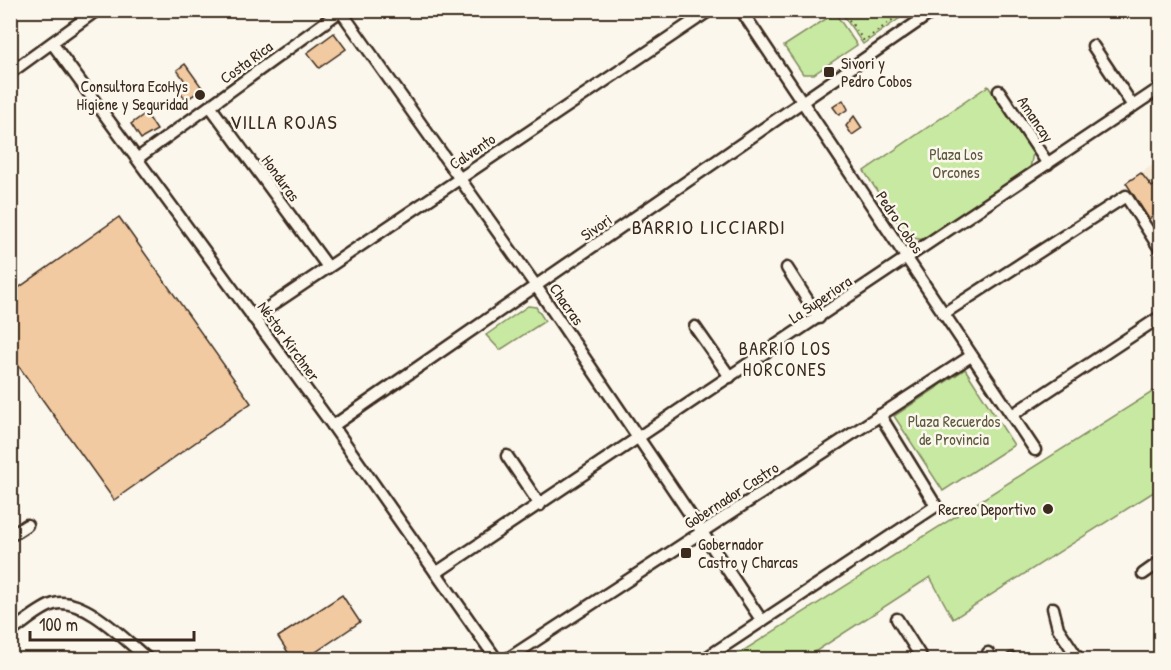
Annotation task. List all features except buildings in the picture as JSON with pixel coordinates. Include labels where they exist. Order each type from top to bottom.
[{"type":"street","points":[[10,73],[97,10]]},
{"type":"street","name":"Calvento","points":[[253,318],[710,10]]},
{"type":"street","name":"Pedro Cobos","points":[[741,10],[1035,450]]},
{"type":"street","name":"Sivori","points":[[333,426],[803,103],[934,10]]},
{"type":"street","name":"Chacras","points":[[341,11],[536,286],[762,621]]},
{"type":"street","name":"Costa Rica","points":[[138,158],[341,11]]},
{"type":"street","name":"Néstor Kirchner","points":[[52,43],[333,426],[497,660]]},
{"type":"street","points":[[1093,46],[1133,106]]},
{"type":"street","name":"La Superiora","points":[[436,573],[1161,88]]},
{"type":"street","name":"Amancay","points":[[999,91],[1048,164]]},
{"type":"street","name":"Honduras","points":[[210,106],[328,267]]},
{"type":"street","points":[[943,314],[1126,196],[1161,249]]},
{"type":"street","points":[[787,268],[819,318]]},
{"type":"street","points":[[1012,416],[1161,317]]},
{"type":"street","points":[[695,327],[730,377]]},
{"type":"street","name":"Gobernador Castro","points":[[506,660],[971,356]]},
{"type":"street","points":[[703,660],[936,506],[880,415]]},
{"type":"street","points":[[507,456],[540,505]]},
{"type":"street","points":[[10,536],[27,525]]},
{"type":"street","points":[[1143,574],[1161,562]]},
{"type":"street","points":[[10,632],[53,604],[68,603],[89,611],[149,660]]},
{"type":"street","points":[[1053,608],[1059,628],[1078,660]]},
{"type":"street","points":[[897,619],[923,660]]},
{"type":"path","points":[[842,10],[864,41],[904,11]]},
{"type":"shaded area","points":[[1160,160],[1160,235],[1126,183]]},
{"type":"green space","points":[[840,11],[910,11],[863,44]]},
{"type":"green space","points":[[835,13],[857,45],[814,74],[803,74],[784,46]]},
{"type":"green space","name":"Plaza Los Orcones","points":[[988,86],[1033,153],[1030,169],[924,240],[907,237],[864,171]]},
{"type":"green space","points":[[528,306],[536,307],[545,321],[500,350],[486,335]]},
{"type":"green space","name":"Plaza Recuerdos de Provincia","points":[[965,369],[1014,445],[943,491],[894,416]]},
{"type":"green space","name":"Recreo Deportivo","points":[[1160,387],[1160,488],[953,619],[930,577],[804,659],[730,659]]},
{"type":"place","name":"Sivori y Pedro Cobos","points":[[829,72]]},
{"type":"place","name":"Consultora EcoHys Higiene y Seguridad","points":[[200,95]]},
{"type":"place","name":"Recreo Deportivo","points":[[1048,509]]},
{"type":"place","name":"Gobernador Castro y Charcas","points":[[686,553]]},
{"type":"district","name":"VILLA ROJAS","points":[[284,122]]},
{"type":"district","name":"BARRIO LICCIARDI","points":[[709,227]]},
{"type":"district","name":"BARRIO LOS HORCONES","points":[[785,359]]}]
